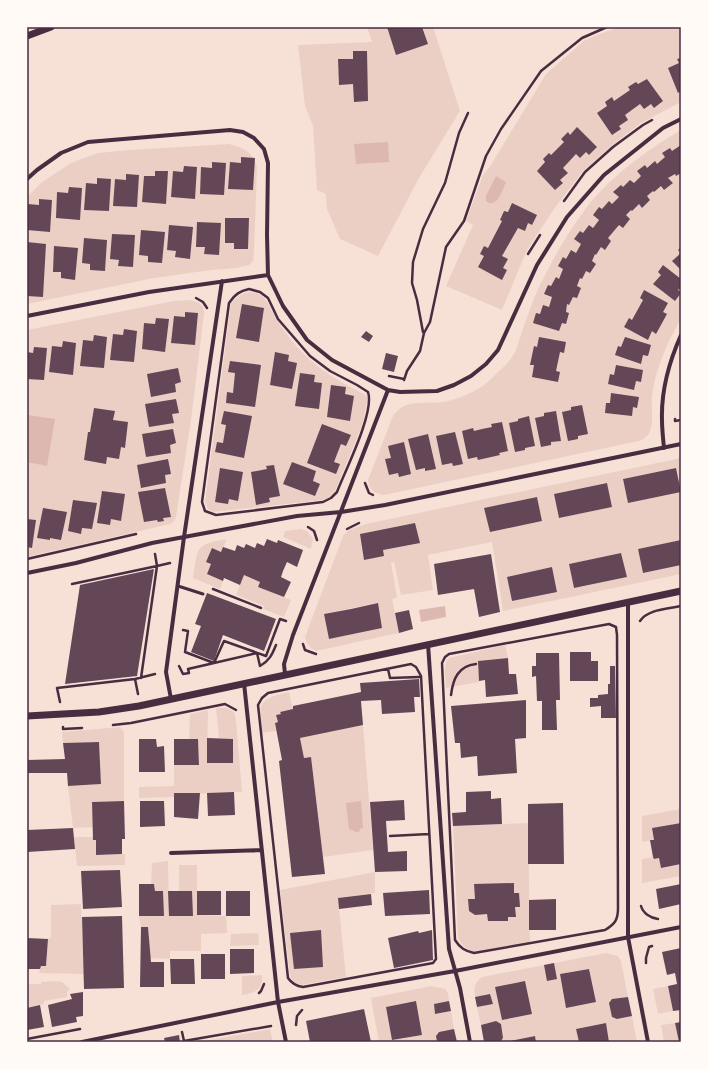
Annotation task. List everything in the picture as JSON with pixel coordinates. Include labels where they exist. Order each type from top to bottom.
[{"type":"street","points":[[27,36],[51,27]]},
{"type":"street","points":[[27,179],[61,152],[88,142],[230,130],[243,132],[254,138],[264,149],[268,163],[266,235],[268,275],[283,306],[306,340],[332,360],[388,390],[400,392],[437,390],[471,376],[486,364],[498,350],[537,265],[566,217],[604,175],[663,128],[681,119]]},
{"type":"street","points":[[27,316],[149,292],[268,275]]},
{"type":"street","points":[[171,699],[166,672],[184,537],[222,281]]},
{"type":"street","points":[[664,448],[662,420],[663,391],[670,363],[681,335]]},
{"type":"street","points":[[285,674],[284,664],[293,634],[388,390]]},
{"type":"street","points":[[27,573],[152,543],[297,516],[341,512],[385,505],[681,444]]},
{"type":"street","points":[[27,716],[99,712],[171,699],[681,591]]},
{"type":"street","points":[[628,603],[628,938],[648,1042]]},
{"type":"street","points":[[428,644],[449,949],[460,988],[470,1042]]},
{"type":"street","points":[[244,683],[278,1002],[286,1042]]},
{"type":"street","points":[[171,852],[262,850]]},
{"type":"street","points":[[83,1042],[278,1002],[455,971],[681,927]]},
{"type":"lane","points":[[178,586],[204,594]]},
{"type":"path","points":[[400,392],[406,371],[420,351],[424,333],[430,322],[446,247],[464,221],[486,156],[501,129],[541,71],[582,38],[607,27]]},
{"type":"path","points":[[424,333],[412,282],[413,262],[423,229],[445,183],[459,133],[468,113]]},
{"type":"path","points":[[560,205],[585,172],[619,143],[643,125],[656,118]]},
{"type":"path","points":[[528,255],[544,230]]},
{"type":"path","points":[[249,289],[260,292],[268,298],[278,319],[310,356],[330,371],[368,392],[370,401],[364,426],[337,492],[331,498],[322,502],[216,515],[206,511],[203,507],[203,494],[229,303],[240,291],[249,289]]},
{"type":"path","points":[[194,298],[203,302],[207,308],[206,315]]},
{"type":"path","points":[[384,374],[404,379],[411,379]]},
{"type":"path","points":[[674,416],[675,421],[681,420]]},
{"type":"path","points":[[365,480],[369,493],[376,497]]},
{"type":"path","points":[[344,532],[361,522]]},
{"type":"path","points":[[303,526],[314,531],[317,542]]},
{"type":"path","points":[[27,559],[150,530],[157,566],[140,678]]},
{"type":"path","points":[[72,584],[181,561]]},
{"type":"path","points":[[212,588],[261,608]]},
{"type":"path","points":[[643,616],[681,606]]},
{"type":"path","points":[[283,628],[287,617]]},
{"type":"path","points":[[214,663],[224,642],[266,656],[280,619],[286,621]]},
{"type":"path","points":[[182,638],[184,623]]},
{"type":"path","points":[[609,624],[616,627],[618,908],[617,921],[606,930],[474,953],[466,951],[459,946],[455,940],[442,675],[442,663],[445,657],[449,654],[609,624]]},
{"type":"path","points":[[183,630],[188,631],[185,652],[214,663]]},
{"type":"path","points":[[257,653],[260,666],[266,663],[272,656],[277,642]]},
{"type":"path","points":[[302,642],[305,650]]},
{"type":"path","points":[[179,661],[179,668],[183,674],[189,673],[188,669],[257,653]]},
{"type":"path","points":[[411,664],[416,667],[420,676],[436,961],[433,963],[303,987],[296,986],[290,982],[288,978],[258,705],[262,698],[268,693],[388,668],[411,664]]},
{"type":"path","points":[[451,695],[455,678],[463,668],[476,664]]},
{"type":"path","points":[[388,668],[390,678],[442,675]]},
{"type":"path","points":[[62,714],[57,688],[135,679]]},
{"type":"path","points":[[390,836],[429,834]]},
{"type":"path","points":[[646,967],[646,958],[649,947],[654,945]]},
{"type":"path","points":[[296,1023],[297,1016],[302,1010],[308,1008]]},
{"type":"path","points":[[176,1033],[182,1032],[184,1041],[266,1026]]},
{"type":"shaded area","points":[[367,27],[433,27],[460,111],[419,178],[378,256],[340,239],[327,209],[326,194],[317,190],[313,126],[305,106],[298,45],[372,42]]},
{"type":"shaded area","points":[[618,27],[681,27],[681,102],[641,123],[611,146],[583,171],[554,209],[527,250],[502,310],[446,286],[473,225],[466,221],[483,175],[491,165],[546,74],[585,40]]},
{"type":"shaded area","points":[[681,130],[681,319],[671,337],[659,367],[653,388],[652,423],[647,436],[639,441],[384,495],[377,494],[370,486],[368,480],[393,416],[398,410],[411,404],[448,401],[466,395],[489,381],[511,359],[515,352],[534,297],[548,269],[577,220],[604,187],[616,176],[655,146]]},
{"type":"shaded area","points":[[388,142],[389,162],[356,164],[354,144]]},
{"type":"shaded area","points":[[229,144],[247,151],[253,157],[257,167],[254,253],[253,261],[249,265],[236,268],[154,278],[27,304],[27,197],[42,182],[71,163],[98,153]]},
{"type":"shaded area","points":[[496,176],[506,182],[498,199],[495,202],[489,203],[486,201],[486,196]]},
{"type":"shaded area","points":[[248,292],[257,293],[264,298],[287,335],[305,356],[339,380],[366,395],[368,398],[362,426],[335,491],[328,498],[323,500],[213,512],[208,509],[205,502],[231,303],[240,295]]},
{"type":"shaded area","points":[[190,300],[202,306],[204,314],[191,420],[176,517],[174,521],[170,524],[27,557],[27,330],[174,301]]},
{"type":"shaded area","points":[[28,415],[55,419],[47,466],[27,462]]},
{"type":"shaded area","points":[[681,458],[681,492],[681,540],[638,549],[643,573],[681,565],[681,574],[503,611],[492,542],[428,555],[433,590],[401,595],[394,562],[391,563],[397,597],[392,599],[399,633],[316,651],[311,649],[306,642],[305,637],[343,536],[349,530],[366,524]],"holes":[[[676,468],[681,492],[628,503],[623,479]],[[606,483],[612,507],[559,518],[554,494]],[[537,497],[542,521],[490,532],[485,508]],[[621,553],[627,577],[574,588],[569,564]],[[552,567],[557,591],[512,601],[507,577]],[[377,603],[382,628],[329,639],[324,614]]]},
{"type":"shaded area","points":[[301,529],[307,531],[313,539],[311,549],[283,537],[285,531]]},
{"type":"shaded area","points":[[227,539],[221,552],[212,548],[209,555],[211,564],[207,574],[223,581],[220,589],[193,578],[197,554],[200,549],[208,543]]},
{"type":"shaded area","points":[[244,575],[260,582],[259,587],[291,600],[284,617],[263,609],[264,606],[236,595]]},
{"type":"shaded area","points":[[445,606],[446,617],[421,622],[419,610]]},
{"type":"shaded area","points":[[505,645],[508,658],[478,661],[479,682],[446,688],[445,668],[449,658]]},
{"type":"shaded area","points":[[289,692],[293,709],[276,715],[278,722],[275,723],[276,731],[262,733],[260,715],[262,704],[271,697]]},
{"type":"shaded area","points":[[216,708],[227,708],[234,712],[242,792],[139,798],[139,787],[174,786],[174,765],[199,765],[198,739],[189,739],[190,714],[208,710],[207,763],[233,763],[233,739],[219,738]]},
{"type":"shaded area","points":[[363,725],[373,850],[323,857],[311,757],[304,758],[300,738]]},
{"type":"shaded area","points":[[120,727],[124,732],[124,801],[92,802],[93,827],[73,828],[68,786],[101,784],[99,742],[63,743],[62,732]]},
{"type":"shaded area","points":[[361,801],[363,828],[360,829],[359,832],[356,832],[349,829],[346,803]]},
{"type":"shaded area","points":[[681,809],[681,823],[652,828],[654,840],[642,842],[642,816]]},
{"type":"shaded area","points":[[528,823],[530,943],[474,952],[471,951],[463,945],[458,938],[453,826]]},
{"type":"shaded area","points":[[74,837],[93,837],[96,840],[96,855],[125,854],[125,865],[77,866]]},
{"type":"shaded area","points":[[653,857],[654,859],[659,858],[661,868],[681,864],[681,876],[642,883],[642,859]]},
{"type":"shaded area","points":[[168,861],[169,916],[192,916],[192,892],[179,891],[179,865],[197,865],[197,915],[226,916],[227,933],[201,934],[201,951],[170,951],[170,959],[150,958],[148,928],[141,927],[139,916],[163,916],[163,891],[155,891],[154,884],[151,884],[152,863]]},
{"type":"shaded area","points":[[375,872],[375,893],[338,898],[346,977],[302,985],[292,980],[290,976],[280,890]]},
{"type":"shaded area","points":[[81,904],[84,974],[39,973],[41,966],[46,966],[48,939],[51,937],[51,905]]},
{"type":"shaded area","points":[[258,933],[259,945],[230,946],[231,934]]},
{"type":"shaded area","points":[[606,953],[618,956],[621,961],[628,997],[612,999],[612,1017],[617,1019],[632,1016],[637,1042],[609,1042],[606,1023],[576,1029],[579,1042],[536,1042],[535,1036],[506,1042],[498,1042],[496,1021],[481,1025],[477,1007],[493,1004],[490,994],[475,997],[475,986],[477,981],[482,977]],"holes":[[[589,969],[596,1002],[566,1008],[560,974]],[[525,981],[532,1014],[502,1020],[495,987]]]},
{"type":"shaded area","points":[[262,975],[260,987],[257,990],[242,995],[242,976]]},
{"type":"shaded area","points":[[41,982],[62,982],[70,989],[67,992],[67,997],[44,1001],[44,1004],[27,1008],[27,984],[41,984]]},
{"type":"shaded area","points":[[432,986],[445,989],[448,993],[449,1001],[434,1004],[435,1014],[451,1011],[454,1029],[439,1032],[436,1036],[437,1042],[379,1042],[371,998]],"holes":[[[416,1001],[422,1035],[393,1040],[386,1007]]]},
{"type":"shaded area","points":[[668,986],[673,1011],[658,1014],[653,989]]},
{"type":"shaded area","points":[[675,1023],[679,1042],[664,1042],[661,1025]]},
{"type":"shaded area","points":[[270,1029],[273,1042],[205,1042],[205,1041]]},
{"type":"building","points":[[387,27],[422,27],[428,44],[396,55]]},
{"type":"building","points":[[353,51],[367,51],[368,101],[354,102],[353,84],[339,85],[338,59],[353,59]]},
{"type":"building","points":[[681,58],[681,91],[678,93],[668,68],[679,63],[677,59]]},
{"type":"building","points":[[647,79],[663,101],[654,108],[651,104],[644,109],[640,104],[625,115],[628,120],[619,126],[621,129],[612,135],[597,113],[607,106],[605,102],[612,97],[614,101],[630,90],[628,87],[636,82],[638,84]]},
{"type":"building","points":[[577,127],[597,147],[589,155],[586,152],[580,158],[576,154],[563,168],[568,173],[560,180],[563,183],[555,190],[537,171],[545,162],[543,159],[549,153],[551,155],[564,142],[561,139],[568,132],[570,135]]},
{"type":"building","points":[[681,145],[681,173],[676,176],[675,174],[668,178],[673,183],[664,190],[661,186],[647,196],[650,200],[642,208],[639,204],[632,211],[631,210],[626,215],[630,219],[623,228],[619,225],[608,238],[611,241],[605,250],[601,247],[596,255],[595,254],[592,261],[596,264],[590,273],[586,271],[582,279],[580,278],[577,286],[581,288],[577,298],[573,297],[569,305],[567,304],[566,312],[569,313],[566,324],[562,323],[559,331],[533,323],[536,313],[540,314],[543,305],[549,307],[552,297],[544,294],[548,285],[551,286],[556,277],[559,279],[563,269],[558,266],[563,257],[566,259],[571,250],[576,253],[581,244],[574,239],[580,231],[583,233],[589,225],[593,228],[599,220],[593,215],[599,207],[602,209],[609,201],[612,204],[619,197],[613,192],[621,185],[623,187],[630,180],[634,183],[641,176],[637,171],[645,165],[647,168],[655,161],[657,164],[665,157],[662,153],[670,148],[672,151]]},
{"type":"building","points":[[241,157],[255,158],[253,190],[228,189],[230,162],[241,163]]},
{"type":"building","points":[[212,162],[226,163],[224,195],[200,194],[201,167],[212,168]]},
{"type":"building","points":[[184,166],[197,167],[195,199],[171,197],[173,171],[183,172]]},
{"type":"building","points":[[155,171],[168,171],[166,204],[142,202],[144,176],[155,176]]},
{"type":"building","points":[[126,174],[139,175],[137,207],[113,206],[115,179],[126,180]]},
{"type":"building","points":[[97,178],[111,179],[109,211],[84,210],[86,183],[97,184]]},
{"type":"building","points":[[69,187],[82,188],[80,220],[56,218],[57,192],[68,193]]},
{"type":"building","points":[[39,199],[52,200],[50,232],[27,230],[28,204],[39,205]]},
{"type":"building","points":[[512,203],[537,215],[532,225],[528,223],[525,231],[518,228],[502,256],[508,259],[503,268],[507,270],[502,280],[478,267],[484,256],[480,254],[484,246],[488,248],[502,221],[500,220],[504,211],[508,212]]},
{"type":"building","points":[[225,218],[249,218],[248,249],[234,249],[234,243],[225,243]]},
{"type":"building","points":[[197,222],[221,223],[219,255],[204,254],[205,247],[196,247]]},
{"type":"building","points":[[169,225],[193,227],[190,259],[175,257],[176,251],[167,250]]},
{"type":"building","points":[[141,230],[165,232],[162,263],[148,262],[148,256],[139,255]]},
{"type":"building","points":[[112,234],[135,235],[133,267],[118,266],[119,260],[110,259]]},
{"type":"building","points":[[84,238],[107,240],[105,271],[90,270],[90,264],[82,263]]},
{"type":"building","points":[[27,242],[46,244],[43,297],[27,296]]},
{"type":"building","points":[[54,246],[78,248],[75,280],[61,278],[61,272],[53,272]]},
{"type":"building","points":[[681,253],[681,270],[672,261]]},
{"type":"building","points":[[663,265],[681,279],[681,287],[678,290],[681,293],[675,301],[653,284],[661,275],[658,272]]},
{"type":"building","points":[[644,290],[668,303],[663,312],[667,314],[656,334],[652,331],[648,340],[624,327],[629,318],[632,320],[643,300],[640,298]]},
{"type":"building","points":[[242,304],[264,308],[259,342],[236,338]]},
{"type":"building","points":[[185,312],[198,313],[195,345],[171,343],[174,316],[185,317]]},
{"type":"building","points":[[156,318],[169,319],[165,352],[142,349],[144,323],[155,324]]},
{"type":"building","points":[[124,329],[137,331],[134,362],[110,360],[113,334],[123,335]]},
{"type":"building","points":[[366,331],[373,336],[369,342],[361,337]]},
{"type":"building","points":[[94,335],[107,337],[104,368],[80,366],[83,340],[93,341]]},
{"type":"building","points":[[539,337],[566,342],[564,353],[560,352],[556,371],[560,372],[558,382],[532,377],[534,365],[530,365],[534,346],[537,347]]},
{"type":"building","points":[[625,337],[651,345],[648,356],[643,355],[641,364],[615,355],[618,346],[621,347]]},
{"type":"building","points":[[63,341],[76,343],[73,375],[49,372],[52,346],[62,347]]},
{"type":"building","points":[[34,347],[47,348],[44,380],[27,379],[27,352],[33,353]]},
{"type":"building","points":[[275,352],[289,355],[288,361],[297,363],[292,389],[270,385]]},
{"type":"building","points":[[386,353],[398,356],[394,372],[382,369]]},
{"type":"building","points":[[230,361],[261,365],[255,407],[226,403],[227,392],[233,393],[235,373],[228,372]]},
{"type":"building","points":[[616,365],[643,370],[641,382],[636,381],[634,390],[608,384],[610,374],[614,375]]},
{"type":"building","points":[[178,368],[181,382],[175,384],[176,392],[151,397],[147,374]]},
{"type":"building","points":[[300,373],[315,375],[314,382],[322,383],[319,409],[295,406]]},
{"type":"building","points":[[331,385],[346,387],[345,394],[354,396],[350,421],[327,417]]},
{"type":"building","points":[[611,393],[639,397],[637,408],[633,407],[632,416],[605,413],[606,403],[610,403]]},
{"type":"building","points":[[176,399],[179,413],[172,414],[174,423],[149,427],[145,404]]},
{"type":"building","points":[[582,405],[588,434],[578,436],[578,439],[568,441],[562,412],[571,410],[571,407]]},
{"type":"building","points":[[94,408],[115,411],[113,420],[128,422],[125,448],[121,447],[119,459],[107,457],[106,464],[84,460],[88,432],[90,432]]},
{"type":"building","points":[[224,411],[252,416],[244,458],[215,452],[217,442],[223,443],[226,425],[221,424]]},
{"type":"building","points":[[556,411],[561,441],[551,442],[551,445],[541,447],[535,418],[544,416],[544,413]]},
{"type":"building","points":[[529,416],[535,446],[515,452],[509,423]]},
{"type":"building","points":[[502,422],[508,451],[499,453],[500,455],[478,460],[477,457],[468,459],[462,431],[473,428],[474,431],[492,427],[491,424]]},
{"type":"building","points":[[322,424],[351,435],[346,446],[341,444],[334,462],[340,464],[336,474],[307,463]]},
{"type":"building","points":[[173,429],[176,443],[170,445],[171,453],[146,457],[142,434]]},
{"type":"building","points":[[455,432],[463,464],[453,466],[452,463],[442,465],[436,436]]},
{"type":"building","points":[[428,434],[436,469],[425,471],[425,468],[416,470],[408,439]]},
{"type":"building","points":[[404,442],[411,474],[399,477],[398,473],[389,475],[385,459],[391,458],[388,446]]},
{"type":"building","points":[[168,459],[171,474],[165,475],[166,483],[141,488],[137,465]]},
{"type":"building","points":[[292,462],[316,471],[313,481],[320,484],[315,496],[283,484]]},
{"type":"building","points":[[274,465],[280,496],[269,498],[270,502],[256,505],[251,472],[267,469],[266,466]]},
{"type":"building","points":[[220,468],[243,472],[238,501],[229,499],[228,504],[215,502]]},
{"type":"building","points":[[676,468],[681,492],[628,503],[623,479]]},
{"type":"building","points":[[607,483],[612,507],[559,518],[554,494]]},
{"type":"building","points":[[165,488],[171,517],[163,518],[164,521],[158,522],[157,520],[144,522],[138,492]]},
{"type":"building","points":[[102,491],[125,494],[121,521],[111,519],[110,525],[97,523]]},
{"type":"building","points":[[537,497],[542,521],[490,532],[484,508]]},
{"type":"building","points":[[73,500],[97,503],[92,529],[82,528],[81,534],[68,531]]},
{"type":"building","points":[[43,508],[67,512],[61,540],[37,538]]},
{"type":"building","points":[[27,519],[36,520],[32,548],[27,547]]},
{"type":"building","points":[[415,523],[420,543],[383,550],[384,556],[364,560],[360,534]]},
{"type":"building","points":[[267,539],[277,543],[278,540],[303,550],[297,567],[287,562],[283,571],[281,577],[291,582],[284,597],[258,587],[260,582],[244,575],[240,585],[224,578],[223,581],[207,574],[211,564],[206,562],[212,548],[221,552],[223,547],[235,551],[237,545],[244,548],[246,544],[255,548],[257,543],[264,546]]},
{"type":"building","points":[[681,540],[681,565],[643,573],[638,549]]},
{"type":"building","points":[[621,553],[627,577],[574,588],[569,564]]},
{"type":"building","points":[[491,554],[500,612],[479,617],[474,589],[438,595],[434,564]]},
{"type":"building","points":[[552,567],[557,592],[512,601],[507,577]]},
{"type":"building","points":[[154,569],[137,676],[65,684],[80,585]]},
{"type":"building","points":[[207,593],[276,619],[264,651],[223,635],[214,661],[191,652],[201,626],[195,624]]},
{"type":"building","points":[[378,603],[382,628],[329,639],[324,614]]},
{"type":"building","points":[[409,610],[413,629],[399,633],[395,613]]},
{"type":"building","points":[[570,652],[591,652],[591,661],[598,661],[598,681],[570,681]]},
{"type":"building","points":[[536,653],[559,653],[560,700],[556,700],[557,730],[542,730],[542,701],[537,701],[536,676],[532,677],[532,666],[536,666]]},
{"type":"building","points":[[508,658],[509,674],[516,674],[518,694],[486,697],[485,680],[479,681],[478,661]]},
{"type":"building","points":[[610,666],[615,666],[616,718],[601,718],[601,706],[590,707],[590,698],[598,698],[598,695],[608,694],[608,684],[610,684]]},
{"type":"building","points":[[419,679],[420,697],[414,697],[415,712],[382,714],[381,700],[361,701],[363,725],[300,738],[304,758],[311,757],[325,874],[292,877],[279,761],[282,760],[275,723],[278,722],[276,715],[281,714],[280,712],[293,709],[293,706],[361,692],[360,683]]},
{"type":"building","points":[[526,700],[526,738],[515,739],[517,773],[478,776],[477,756],[461,758],[460,743],[455,743],[451,706]]},
{"type":"building","points":[[207,738],[233,739],[233,763],[207,763]]},
{"type":"building","points":[[139,739],[156,739],[157,747],[164,746],[165,772],[139,772]]},
{"type":"building","points":[[174,739],[198,739],[199,765],[174,765]]},
{"type":"building","points":[[99,742],[101,784],[68,786],[67,773],[27,773],[27,760],[65,759],[63,743]]},
{"type":"building","points":[[491,791],[491,799],[501,798],[502,824],[453,826],[452,813],[466,812],[466,792]]},
{"type":"building","points":[[234,792],[235,815],[208,816],[207,793]]},
{"type":"building","points":[[174,793],[200,793],[198,819],[174,817]]},
{"type":"building","points":[[404,800],[405,820],[386,821],[388,852],[407,851],[407,871],[375,872],[370,802]]},
{"type":"building","points":[[124,801],[125,839],[122,839],[122,854],[96,855],[96,840],[93,840],[92,802]]},
{"type":"building","points":[[140,801],[164,801],[165,826],[140,827]]},
{"type":"building","points":[[563,803],[564,864],[528,864],[528,804]]},
{"type":"building","points":[[681,823],[681,864],[661,868],[659,858],[654,859],[653,857],[650,840],[654,840],[652,828]]},
{"type":"building","points":[[73,828],[75,849],[27,852],[27,830]]},
{"type":"building","points":[[120,870],[122,907],[83,909],[81,871]]},
{"type":"building","points":[[514,883],[514,893],[519,893],[520,907],[515,907],[516,917],[508,917],[508,921],[488,921],[487,914],[475,915],[469,911],[468,899],[475,899],[474,884]]},
{"type":"building","points":[[139,884],[154,884],[155,891],[163,891],[164,916],[139,916]]},
{"type":"building","points":[[681,884],[681,904],[659,909],[656,889]]},
{"type":"building","points":[[429,890],[430,914],[385,916],[383,893]]},
{"type":"building","points":[[168,891],[192,891],[193,916],[169,916]]},
{"type":"building","points":[[197,891],[221,891],[221,915],[197,915]]},
{"type":"building","points":[[226,891],[250,891],[250,916],[226,916]]},
{"type":"building","points":[[371,894],[372,905],[339,909],[338,898]]},
{"type":"building","points":[[556,899],[556,930],[529,930],[529,900]]},
{"type":"building","points":[[122,916],[124,988],[84,989],[82,917]]},
{"type":"building","points":[[141,927],[148,927],[151,962],[164,962],[164,987],[140,987]]},
{"type":"building","points":[[321,930],[323,967],[294,969],[290,933]]},
{"type":"building","points":[[432,930],[433,960],[394,968],[388,938],[418,931],[419,933]]},
{"type":"building","points":[[27,938],[48,939],[46,966],[41,966],[40,969],[27,969]]},
{"type":"building","points":[[681,948],[681,1010],[673,1011],[668,986],[677,984],[675,973],[667,975],[662,952]]},
{"type":"building","points":[[230,949],[254,949],[254,973],[230,974]]},
{"type":"building","points":[[201,954],[225,954],[225,979],[201,979]]},
{"type":"building","points":[[170,959],[194,959],[195,984],[171,984]]},
{"type":"building","points":[[554,963],[557,979],[547,981],[544,965]]},
{"type":"building","points":[[589,969],[596,1002],[566,1008],[560,974]]},
{"type":"building","points":[[525,981],[532,1014],[502,1020],[495,987]]},
{"type":"building","points":[[83,992],[83,1016],[76,1017],[77,1022],[52,1027],[48,1005],[72,999],[70,994]]},
{"type":"building","points":[[490,994],[493,1004],[477,1007],[475,997]]},
{"type":"building","points":[[628,997],[632,1016],[617,1019],[612,1017],[609,1003],[612,999]]},
{"type":"building","points":[[416,1001],[422,1035],[392,1040],[386,1007]]},
{"type":"building","points":[[449,1001],[451,1011],[435,1014],[434,1004]]},
{"type":"building","points":[[40,1005],[44,1027],[27,1030],[27,1008]]},
{"type":"building","points":[[364,1009],[371,1042],[310,1042],[306,1021]]},
{"type":"building","points":[[496,1021],[501,1024],[503,1038],[500,1042],[484,1042],[481,1025]]},
{"type":"building","points":[[681,1022],[681,1042],[679,1042],[675,1023]]},
{"type":"building","points":[[606,1023],[609,1042],[579,1042],[576,1029]]},
{"type":"building","points":[[454,1029],[457,1042],[437,1042],[436,1036],[439,1032]]},
{"type":"building","points":[[179,1035],[180,1042],[165,1042],[164,1038]]},
{"type":"building","points":[[535,1036],[536,1042],[510,1042],[510,1041]]}]
